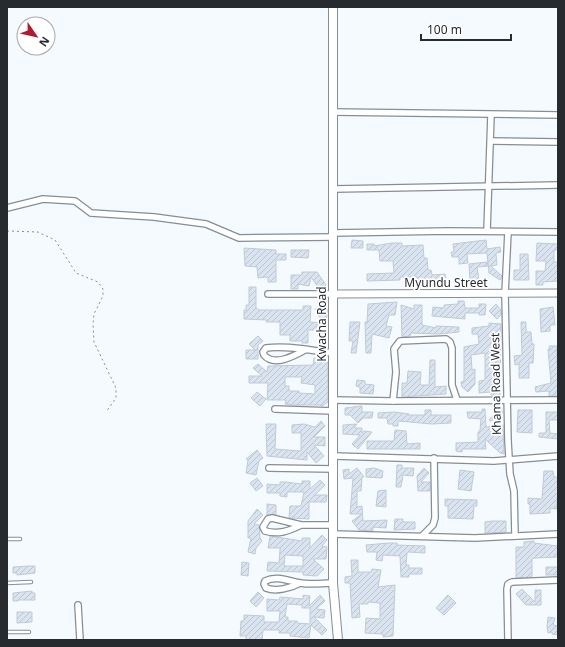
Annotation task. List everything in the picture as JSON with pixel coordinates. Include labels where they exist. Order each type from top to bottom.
[{"type":"main road","name":"Kwacha Road","points":[[333,7],[333,235],[335,294],[333,400],[333,583],[338,640]]},
{"type":"street","points":[[333,112],[558,115]]},
{"type":"street","points":[[487,231],[491,115]]},
{"type":"street","points":[[491,141],[558,142]]},
{"type":"street","points":[[334,189],[558,185]]},
{"type":"street","points":[[7,208],[44,199],[75,201],[91,212],[154,217],[206,224],[230,236],[239,238],[487,231],[558,232]]},
{"type":"street","name":"Khama Road West","points":[[508,232],[506,294],[510,474],[514,491],[515,536]]},
{"type":"street","points":[[268,294],[335,294]]},
{"type":"street","name":"Myundu Street","points":[[335,294],[558,294]]},
{"type":"street","points":[[393,401],[396,372],[394,349],[397,344],[400,341],[446,340],[450,342],[452,348],[452,385],[457,400]]},
{"type":"street","points":[[305,350],[291,358],[273,360],[264,355],[263,352],[266,348],[305,350],[334,353]]},
{"type":"street","points":[[333,400],[509,400],[557,398]]},
{"type":"street","points":[[275,409],[333,411]]},
{"type":"street","points":[[334,456],[510,460],[526,457],[558,456]]},
{"type":"street","points":[[422,536],[433,525],[435,518],[434,458]]},
{"type":"street","points":[[268,468],[334,469]]},
{"type":"street","points":[[301,525],[290,530],[280,532],[265,531],[264,527],[268,519],[272,518],[282,519],[301,525],[334,525]]},
{"type":"street","points":[[334,534],[475,538],[558,534]]},
{"type":"street","points":[[300,583],[293,587],[275,589],[266,588],[264,584],[265,581],[270,578],[284,578],[300,583],[333,583]]},
{"type":"street","points":[[508,640],[508,584],[512,582],[558,580]]},
{"type":"street","points":[[78,606],[80,640]]},
{"type":"lane","points":[[7,539],[20,539]]},
{"type":"lane","points":[[7,583],[31,582]]},
{"type":"lane","points":[[7,632],[29,632]]},
{"type":"path","points":[[7,230],[38,232],[55,240],[76,273],[98,282],[103,289],[103,296],[94,314],[93,324],[94,342],[116,388],[116,398],[106,412]]},
{"type":"building","points":[[352,240],[363,241],[363,248],[351,248]]},
{"type":"building","points":[[486,240],[487,249],[500,247],[501,252],[496,253],[497,265],[491,266],[502,276],[500,280],[489,273],[487,253],[467,254],[468,263],[459,264],[459,257],[452,257],[451,252],[454,252],[453,244]]},
{"type":"building","points":[[402,243],[402,246],[423,245],[424,258],[427,258],[428,270],[431,270],[432,275],[445,274],[446,279],[429,282],[429,279],[417,280],[417,277],[400,277],[400,280],[367,281],[367,274],[394,273],[393,261],[380,261],[379,250],[367,250],[367,244],[374,244],[374,246]]},
{"type":"building","points":[[537,243],[558,244],[558,250],[554,250],[554,262],[558,262],[558,281],[543,282],[543,285],[536,285],[536,271],[545,271],[546,261],[536,261]]},
{"type":"building","points":[[244,248],[276,250],[276,254],[286,254],[286,260],[276,260],[276,282],[268,282],[268,277],[258,278],[257,267],[245,266]]},
{"type":"building","points":[[291,250],[309,250],[308,258],[291,257]]},
{"type":"building","points":[[520,254],[528,254],[529,280],[514,280],[514,270],[520,270]]},
{"type":"building","points":[[487,262],[488,266],[477,267],[479,280],[470,281],[469,264]]},
{"type":"building","points":[[302,272],[317,272],[326,285],[320,290],[311,277],[309,286],[298,284],[298,289],[291,289],[291,275],[302,275]]},
{"type":"building","points":[[249,287],[256,287],[256,308],[259,310],[303,310],[303,306],[311,306],[310,322],[323,323],[315,309],[321,306],[322,308],[328,308],[325,330],[308,330],[308,343],[302,343],[302,341],[290,341],[290,335],[280,335],[280,322],[244,319],[244,310],[246,310],[246,305],[249,305]]},
{"type":"building","points":[[458,301],[464,301],[465,308],[479,308],[479,304],[486,304],[485,315],[479,315],[479,313],[465,313],[465,319],[432,316],[433,307],[444,308],[444,305],[458,304]]},
{"type":"building","points":[[397,302],[395,315],[389,315],[386,326],[392,327],[389,338],[372,334],[371,353],[366,353],[365,322],[367,322],[368,304]]},
{"type":"building","points":[[496,304],[501,310],[501,315],[497,319],[489,311]]},
{"type":"building","points":[[401,305],[414,309],[414,305],[422,305],[422,325],[436,328],[436,326],[459,327],[459,332],[439,334],[411,333],[410,336],[402,337]]},
{"type":"building","points":[[553,307],[555,325],[550,325],[550,331],[541,332],[540,309]]},
{"type":"building","points":[[350,322],[360,322],[356,353],[351,353],[353,341],[349,341]]},
{"type":"building","points":[[521,322],[526,322],[526,332],[531,332],[532,344],[534,344],[533,363],[529,363],[529,378],[519,378],[519,364],[515,365],[514,356],[522,355]]},
{"type":"building","points":[[489,323],[501,324],[500,396],[491,395],[491,392],[479,393],[479,381],[485,380],[485,353],[471,355],[472,370],[475,369],[475,384],[468,392],[462,387],[461,382],[464,381],[464,347],[479,344],[478,334],[472,334],[472,328],[489,326]]},
{"type":"building","points":[[258,336],[263,341],[258,345],[258,359],[246,359],[246,350],[255,350],[249,344]]},
{"type":"building","points":[[549,346],[557,346],[558,390],[556,391],[556,396],[549,396],[549,391],[536,392],[535,387],[551,383]]},
{"type":"building","points":[[314,358],[319,359],[319,361],[328,362],[328,402],[322,406],[293,405],[285,404],[286,400],[267,400],[268,383],[249,383],[249,376],[262,376],[253,368],[258,364],[267,372],[268,366],[313,365]],"holes":[[[285,377],[302,377],[301,383],[315,385],[315,394],[289,391],[289,386],[285,386]]]},
{"type":"building","points":[[430,360],[435,360],[435,387],[446,386],[446,394],[402,397],[402,383],[407,383],[408,371],[421,372],[420,385],[429,385]]},
{"type":"building","points":[[357,380],[365,381],[365,384],[374,385],[373,394],[360,393],[360,387],[356,386]]},
{"type":"building","points":[[257,392],[266,399],[260,406],[251,398]]},
{"type":"building","points":[[362,406],[362,412],[373,412],[372,418],[363,418],[358,423],[350,415],[345,415],[345,408]]},
{"type":"building","points":[[500,408],[503,412],[499,415],[501,416],[497,421],[494,419],[491,421],[489,420]]},
{"type":"building","points":[[482,409],[485,409],[486,427],[503,425],[504,454],[500,453],[485,439],[486,449],[462,449],[462,452],[456,451],[456,443],[478,442],[478,432],[480,430],[481,419],[468,418],[467,412],[482,412]]},
{"type":"building","points":[[425,410],[431,410],[431,415],[451,415],[451,423],[432,424],[398,421],[398,426],[393,426],[393,424],[388,424],[387,418],[378,418],[378,413],[395,412],[409,414],[408,415],[425,415]]},
{"type":"building","points":[[518,410],[532,410],[532,433],[517,432]]},
{"type":"building","points":[[546,412],[558,412],[558,420],[549,420],[550,433],[558,434],[558,439],[539,437],[539,433],[546,433]]},
{"type":"building","points":[[321,421],[325,426],[314,437],[325,437],[325,446],[314,445],[324,456],[316,463],[307,452],[307,460],[267,456],[266,424],[276,424],[275,449],[301,451],[301,433],[292,433],[292,425],[304,424],[315,427]]},
{"type":"building","points":[[357,424],[354,428],[362,428],[362,433],[364,431],[372,432],[358,449],[352,444],[360,435],[343,434],[343,425]]},
{"type":"building","points":[[395,430],[406,431],[407,444],[420,443],[420,449],[367,449],[367,441],[394,441]]},
{"type":"building","points":[[257,450],[263,458],[259,461],[256,475],[246,473],[248,460],[246,459]]},
{"type":"building","points":[[397,465],[402,465],[402,468],[414,468],[413,476],[403,475],[401,487],[396,487]]},
{"type":"building","points":[[357,468],[364,477],[362,477],[361,491],[357,491],[357,507],[362,506],[363,521],[387,520],[386,528],[373,527],[373,531],[359,530],[352,521],[362,514],[350,514],[353,478],[344,479],[343,470],[349,469],[349,474]]},
{"type":"building","points":[[374,468],[383,471],[382,478],[366,477],[366,469]]},
{"type":"building","points":[[424,468],[429,473],[421,482],[430,482],[430,491],[418,491],[417,476]]},
{"type":"building","points":[[460,470],[474,472],[471,491],[458,489]]},
{"type":"building","points":[[544,471],[553,471],[554,477],[558,477],[557,509],[550,508],[550,513],[530,514],[530,504],[528,504],[528,498],[542,499]]},
{"type":"building","points":[[257,478],[263,486],[256,491],[250,483]]},
{"type":"building","points":[[320,480],[325,485],[315,495],[327,495],[326,502],[309,502],[309,519],[289,518],[290,506],[301,506],[304,492],[287,492],[287,497],[280,496],[280,493],[267,493],[267,484],[280,485],[280,482],[286,482],[302,484],[302,481],[310,481],[310,489]]},
{"type":"building","points":[[386,490],[386,507],[376,506],[378,491]]},
{"type":"building","points":[[445,499],[477,500],[477,506],[474,506],[473,519],[448,518],[448,506],[445,506]]},
{"type":"building","points":[[267,504],[276,505],[276,515],[267,515]]},
{"type":"building","points":[[257,509],[263,515],[254,524],[259,525],[260,538],[262,541],[256,548],[255,554],[248,552],[251,538],[248,538],[248,521]]},
{"type":"building","points":[[395,519],[403,519],[403,522],[415,522],[415,529],[394,530]]},
{"type":"building","points":[[506,521],[506,532],[485,533],[485,522]]},
{"type":"building","points":[[322,535],[327,540],[322,546],[327,547],[326,559],[313,559],[324,569],[317,576],[303,575],[303,572],[267,571],[268,562],[279,563],[280,548],[268,548],[270,536],[302,541],[302,538],[310,538],[310,548]],"holes":[[[285,555],[303,556],[303,566],[284,566]]]},
{"type":"building","points":[[534,541],[534,543],[558,546],[558,557],[532,559],[532,577],[516,578],[516,547],[524,547],[524,542]]},
{"type":"building","points":[[397,543],[397,545],[425,546],[425,553],[407,553],[406,565],[409,565],[409,568],[422,568],[422,574],[409,574],[409,577],[401,577],[400,556],[383,555],[382,561],[376,560],[377,552],[367,552],[366,545]]},
{"type":"building","points":[[351,560],[358,560],[358,572],[371,572],[372,569],[381,570],[378,587],[395,585],[393,636],[383,637],[383,634],[365,633],[366,618],[380,619],[380,603],[368,602],[368,604],[359,604],[360,617],[352,618],[350,583],[345,583],[345,577],[352,576]]},
{"type":"building","points":[[242,562],[249,563],[248,576],[241,575]]},
{"type":"building","points":[[35,566],[35,573],[17,575],[17,573],[13,573],[13,567]]},
{"type":"building","points":[[546,567],[558,567],[558,575],[546,575]]},
{"type":"building","points":[[522,589],[535,602],[535,590],[541,590],[541,605],[526,605],[516,594]]},
{"type":"building","points":[[32,591],[32,593],[35,593],[35,600],[13,601],[13,593]]},
{"type":"building","points":[[258,592],[264,598],[256,607],[250,601]]},
{"type":"building","points":[[303,595],[310,596],[309,606],[320,595],[325,601],[316,609],[325,610],[324,618],[314,617],[327,630],[322,635],[311,625],[309,638],[290,636],[290,633],[279,633],[279,630],[263,630],[262,640],[246,640],[246,636],[240,636],[241,621],[244,621],[244,615],[264,616],[264,622],[279,622],[280,611],[267,611],[267,599],[279,600],[280,597],[303,599]],"holes":[[[287,604],[302,605],[302,608],[310,608],[310,624],[297,623],[297,621],[288,621],[288,617],[285,617]]]},
{"type":"building","points":[[448,595],[456,603],[444,615],[436,608]]},
{"type":"building","points":[[17,612],[32,612],[32,622],[17,623]]},
{"type":"building","points":[[548,617],[555,618],[553,625],[558,626],[558,635],[552,634],[552,632],[548,633]]}]
